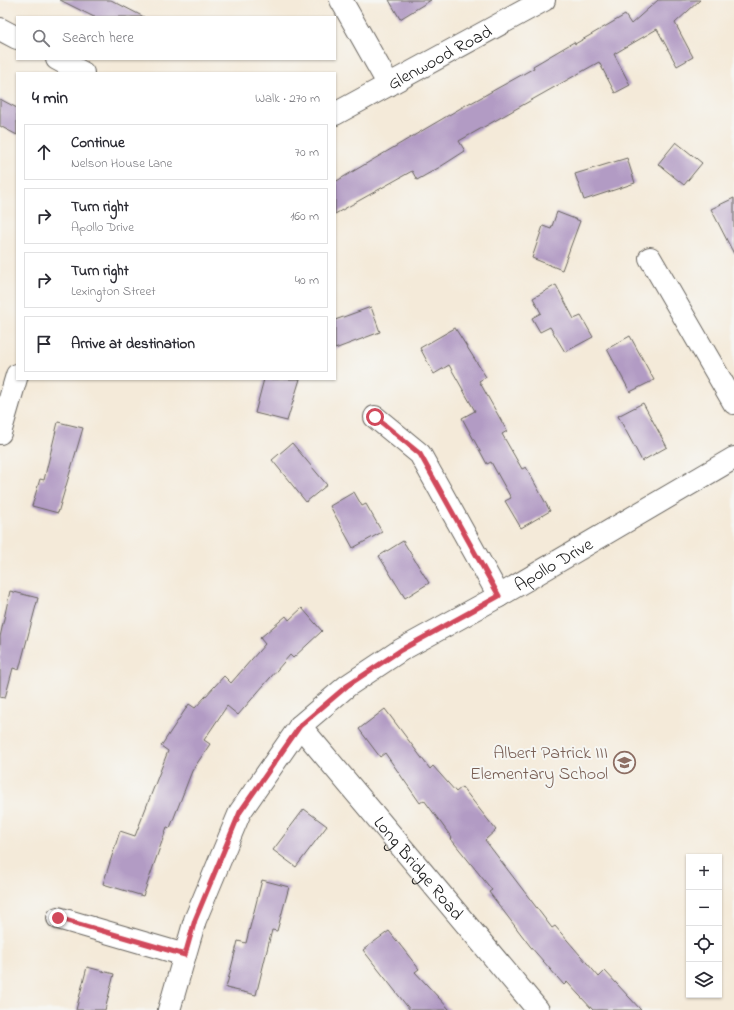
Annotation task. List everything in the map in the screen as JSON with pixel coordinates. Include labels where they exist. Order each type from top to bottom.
[{"type":"street","points":[[341,0],[389,84]]},
{"type":"street","name":"Glenwood Road","points":[[336,113],[544,0]]},
{"type":"street","points":[[0,29],[16,37]]},
{"type":"street","points":[[59,60],[81,72]]},
{"type":"street","points":[[650,258],[734,403]]},
{"type":"street","points":[[0,433],[16,378]]},
{"type":"street","points":[[375,417],[420,454],[499,596]]},
{"type":"street","name":"Apollo Drive","points":[[169,1010],[195,920],[240,812],[300,726],[347,686],[401,650],[499,596],[734,458]]},
{"type":"street","name":"Long Bridge Road","points":[[300,726],[538,1010]]},
{"type":"street","points":[[58,918],[185,955]]},
{"type":"building","points":[[60,0],[111,0],[142,16],[92,16]]},
{"type":"building","points":[[389,0],[431,0],[400,19]]},
{"type":"building","points":[[658,0],[700,0],[675,23],[693,57],[677,66],[657,29],[614,54],[630,85],[615,93],[599,62],[459,141],[465,151],[440,167],[417,180],[412,171],[336,213],[336,181],[471,102],[534,68],[533,66],[574,42],[575,44],[625,15],[631,24]]},
{"type":"building","points":[[0,99],[16,107],[16,134],[0,126]]},
{"type":"building","points":[[676,142],[702,163],[684,185],[658,164]]},
{"type":"building","points":[[627,158],[635,183],[584,200],[575,174]]},
{"type":"building","points":[[734,198],[734,254],[711,209]]},
{"type":"building","points":[[557,212],[580,221],[562,270],[532,258],[543,226],[551,229]]},
{"type":"building","points":[[556,285],[574,319],[581,316],[593,337],[565,352],[550,327],[540,332],[532,318],[541,313],[533,298]]},
{"type":"building","points":[[371,307],[380,332],[336,349],[336,320]]},
{"type":"building","points":[[455,328],[486,377],[479,381],[507,431],[502,434],[522,469],[526,467],[550,511],[521,528],[505,501],[511,498],[491,462],[487,464],[462,418],[475,411],[449,365],[434,374],[420,348]]},
{"type":"building","points":[[630,336],[654,380],[630,392],[607,349]]},
{"type":"building","points":[[264,380],[300,380],[287,421],[255,413]]},
{"type":"building","points":[[643,403],[667,447],[642,461],[618,416]]},
{"type":"building","points":[[58,422],[83,428],[58,513],[32,506],[40,479],[44,480]]},
{"type":"building","points":[[292,443],[327,485],[306,502],[272,460]]},
{"type":"building","points":[[354,492],[362,506],[366,504],[382,532],[353,548],[330,506]]},
{"type":"building","points":[[403,541],[429,583],[405,598],[379,556]]},
{"type":"building","points":[[10,591],[38,598],[19,670],[13,668],[5,698],[0,697],[0,637]]},
{"type":"building","points":[[302,608],[322,631],[293,658],[290,655],[238,715],[227,706],[204,740],[210,744],[192,771],[170,828],[167,827],[143,896],[103,884],[120,831],[135,836],[168,751],[161,746],[189,704],[195,708],[224,676],[231,683],[265,644],[260,638],[286,616],[289,620]]},
{"type":"building","points":[[385,709],[430,769],[433,766],[456,792],[462,787],[496,830],[485,840],[552,928],[555,926],[599,977],[605,971],[641,1010],[593,1010],[567,982],[564,985],[530,946],[489,892],[492,890],[451,839],[452,838],[424,800],[420,803],[385,753],[380,757],[359,729]]},
{"type":"building","points":[[304,809],[327,826],[296,867],[273,850]]},
{"type":"building","points":[[262,880],[289,887],[277,931],[272,930],[256,995],[226,988],[238,941],[246,943]]},
{"type":"building","points":[[389,931],[419,969],[415,972],[450,1010],[410,1010],[363,950]]},
{"type":"building","points":[[87,967],[114,974],[105,1010],[76,1010]]},
{"type":"place","name":"Albert Patrick III Elementary School","points":[[624,762]]},
{"type":"route","points":[[58,918],[185,955],[195,920],[240,812],[300,726],[347,686],[401,650],[499,596],[420,454],[375,417]]}]
